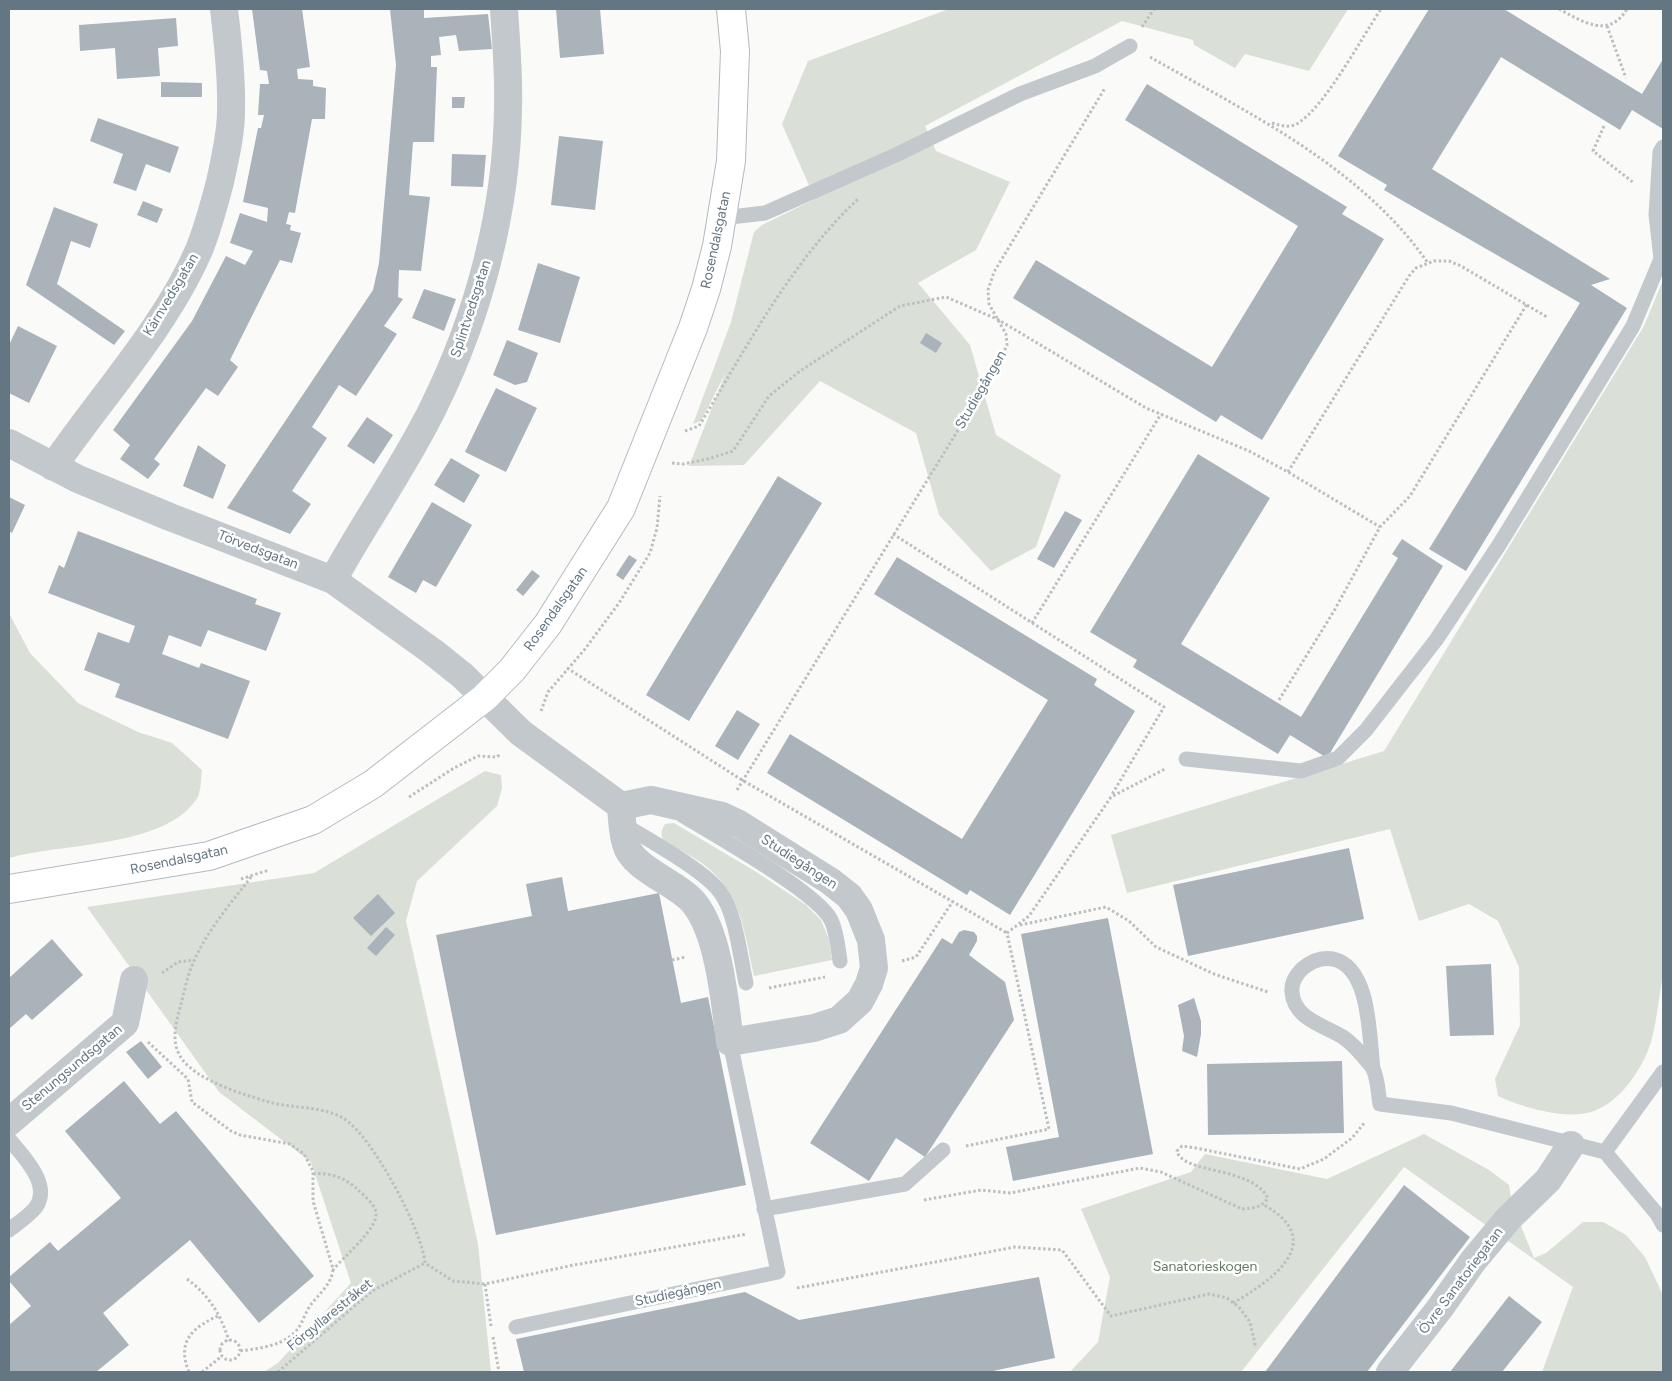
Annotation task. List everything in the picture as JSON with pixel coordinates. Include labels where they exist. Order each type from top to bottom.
[{"type":"street","name":"Kärnvedsgatan","points":[[53,467],[151,331],[178,290],[199,250],[212,212],[224,162],[231,112],[229,48],[224,9]]},
{"type":"street","name":"Splintvedsgatan","points":[[333,580],[434,407],[458,352],[473,310],[499,211],[508,108],[504,9]]},
{"type":"street","name":"Rosendalsgatan","points":[[9,889],[209,856],[313,820],[373,784],[484,698],[512,670],[548,624],[621,508],[693,328],[706,289],[722,218],[731,161],[735,52],[731,9]]},
{"type":"street","name":"Törvedsgatan","points":[[9,443],[53,467],[170,517],[333,580],[433,652],[484,698]]},
{"type":"street","points":[[484,698],[538,747],[622,815],[626,846],[647,869],[682,890],[695,903],[706,922],[735,989],[730,1042]]},
{"type":"street","name":"Studiegången","points":[[622,815],[651,800],[722,816],[739,824],[830,881],[850,896],[859,910],[871,940],[874,968],[869,984],[860,1001],[839,1020],[814,1028],[730,1042]]},
{"type":"street","name":"Stenungsundsgatan","points":[[9,1122],[125,1023],[134,980]]},
{"type":"street","name":"Övre Sanatoriegatan","points":[[1390,1372],[1440,1308],[1473,1261],[1508,1219],[1548,1180],[1571,1145]]},
{"type":"lane","points":[[722,218],[765,213],[898,154],[1020,94],[1095,66],[1130,46]]},
{"type":"lane","points":[[1186,759],[1301,770],[1338,758],[1366,730],[1436,640],[1499,545],[1633,326],[1661,259],[1657,201],[1660,152],[1663,147]]},
{"type":"lane","points":[[667,803],[676,812],[749,856],[820,905],[832,920],[840,961]]},
{"type":"lane","points":[[1373,1069],[1345,1039],[1301,1014],[1293,1000],[1291,986],[1302,968],[1320,958],[1326,958],[1349,966],[1359,977],[1363,991],[1373,1069],[1380,1104],[1451,1113],[1571,1145],[1605,1152],[1658,1214],[1663,1225]]},
{"type":"lane","points":[[730,1042],[778,1272]]},
{"type":"lane","points":[[1605,1152],[1663,1072]]},
{"type":"lane","points":[[9,1138],[40,1183],[40,1197],[37,1205],[30,1213],[9,1230]]},
{"type":"lane","points":[[764,1208],[904,1184],[943,1150]]},
{"type":"lane","name":"Studiegången","points":[[516,1327],[778,1272]]},
{"type":"path","name":"Studiegången","points":[[753,763],[998,365],[1007,345],[1006,334],[989,304],[988,290],[994,272],[1154,9]]},
{"type":"path","points":[[1269,123],[1288,127],[1300,122],[1322,100],[1381,9]]},
{"type":"path","points":[[1560,9],[1594,25],[1608,26],[1616,23],[1627,9]]},
{"type":"path","points":[[1608,26],[1626,78]]},
{"type":"path","points":[[1130,46],[1269,123],[1326,162],[1400,226],[1428,263]]},
{"type":"path","points":[[1604,126],[1593,151],[1657,201]]},
{"type":"path","points":[[680,433],[699,426],[802,260],[836,220],[862,195]]},
{"type":"path","points":[[1288,472],[1409,276],[1416,268],[1428,263],[1449,261],[1461,266],[1547,317]]},
{"type":"path","points":[[669,463],[699,461],[733,451],[770,396],[800,371],[900,306],[946,297],[997,320],[1146,408],[1249,451],[1380,527]]},
{"type":"path","points":[[1279,700],[1334,611],[1380,527],[1410,496],[1527,304]]},
{"type":"path","points":[[1032,623],[1162,414]]},
{"type":"path","points":[[893,534],[1164,707],[1111,796],[1029,916],[1007,933]]},
{"type":"path","points":[[567,668],[742,780],[1007,933],[1049,1129],[943,1150]]},
{"type":"path","points":[[1111,796],[1186,759]]},
{"type":"path","points":[[252,877],[230,905],[194,960],[178,1014],[175,1036],[178,1053],[185,1063],[204,1078],[264,1101],[334,1114],[354,1125],[366,1140],[392,1181],[424,1250],[425,1263],[453,1281],[485,1284],[574,1265],[750,1233]]},
{"type":"path","points":[[874,968],[916,957],[953,901]]},
{"type":"path","points":[[1017,926],[1106,907],[1129,921],[1156,947],[1214,974],[1293,1000]]},
{"type":"path","points":[[762,989],[829,977]]},
{"type":"path","points":[[125,1023],[188,1079],[192,1090],[192,1102],[223,1126],[240,1135],[290,1144],[304,1154],[313,1174],[314,1201],[332,1271]]},
{"type":"path","points":[[1264,1205],[1268,1198],[1263,1188],[1231,1174],[1190,1164],[1178,1155],[1177,1151],[1182,1146],[1196,1148],[1300,1169],[1324,1159],[1352,1138],[1380,1104]]},
{"type":"path","points":[[917,1202],[981,1190],[1010,1193],[1140,1168],[1161,1172],[1242,1209],[1264,1205],[1280,1214],[1290,1228],[1293,1238],[1291,1252],[1284,1264],[1260,1287],[1233,1303]]},
{"type":"path","points":[[222,1356],[234,1359],[240,1351],[274,1344],[295,1332],[306,1311],[325,1288],[332,1271],[347,1252],[370,1230],[376,1218],[376,1210],[365,1197],[344,1179],[321,1173],[313,1174]]},
{"type":"path","points":[[778,1272],[782,1290],[1015,1247],[1062,1250],[1111,1316],[1208,1294],[1227,1298],[1250,1322],[1256,1348]]},
{"type":"path","name":"Förgyllarestråket","points":[[278,1372],[372,1291],[425,1263]]},
{"type":"path","points":[[187,1279],[204,1294],[220,1315],[229,1341]]},
{"type":"path","points":[[189,1372],[185,1358],[187,1338],[201,1325],[220,1315]]},
{"type":"path","points":[[222,1356],[221,1346],[229,1341],[237,1343],[240,1351]]},
{"type":"path","points":[[202,1372],[222,1356]]},
{"type":"green space","points":[[949,9],[1348,9],[1309,71],[1245,54],[1235,68],[1194,45],[1193,40],[1122,21],[925,126],[936,151],[1010,182],[976,250],[918,283],[970,345],[996,435],[1061,475],[1036,547],[991,571],[939,515],[916,433],[820,381],[744,465],[689,466],[726,372],[701,421],[693,424],[731,322],[754,232],[762,225],[815,199],[782,124],[808,61]]},
{"type":"green space","points":[[1663,280],[1663,974],[1651,1042],[1637,1073],[1622,1092],[1604,1106],[1583,1114],[1558,1114],[1532,1108],[1498,1096],[1495,1079],[1520,1025],[1519,967],[1498,921],[1469,904],[1419,921],[1390,829],[1127,893],[1111,835],[1384,751],[1644,326]]},
{"type":"green space","points":[[9,613],[30,653],[78,703],[138,732],[172,743],[202,770],[198,797],[180,816],[160,827],[136,835],[9,858]]},
{"type":"green space","points":[[485,771],[501,775],[502,788],[497,806],[417,881],[406,921],[478,1244],[491,1372],[264,1372],[278,1363],[351,1283],[311,1162],[219,1092],[87,907],[314,873]]},
{"type":"green space","points":[[674,823],[758,873],[806,905],[821,920],[829,939],[832,960],[754,976],[740,917],[728,891],[719,879],[703,864],[664,842],[662,831],[665,824]]},
{"type":"green space","name":"Sanatorieskogen","points":[[1424,1134],[1489,1170],[1509,1185],[1512,1204],[1534,1258],[1546,1253],[1583,1222],[1603,1222],[1626,1235],[1645,1257],[1663,1295],[1663,1372],[1542,1372],[1573,1287],[1404,1167],[1241,1372],[1070,1372],[1098,1342],[1110,1277],[1081,1209],[1191,1172],[1205,1154],[1327,1179]]},
{"type":"building","points":[[252,9],[302,9],[310,67],[297,69],[298,79],[313,80],[313,86],[326,88],[325,119],[312,119],[295,213],[289,212],[286,224],[291,225],[290,230],[301,233],[292,263],[280,260],[230,360],[238,367],[218,396],[206,388],[154,459],[160,464],[148,479],[120,459],[130,445],[113,430],[192,321],[226,256],[245,265],[253,251],[230,243],[240,213],[267,222],[268,208],[243,202],[258,128],[261,128],[264,115],[258,115],[260,84],[269,84],[267,71],[260,70]]},
{"type":"building","points":[[390,9],[424,9],[424,18],[488,14],[492,49],[459,51],[456,35],[439,37],[441,55],[431,56],[431,67],[437,67],[434,142],[413,142],[409,195],[430,197],[421,271],[399,270],[398,297],[403,299],[384,326],[397,334],[356,396],[339,385],[312,427],[327,438],[292,491],[311,504],[290,534],[227,508],[373,290],[379,263],[396,65]]},
{"type":"building","points":[[556,9],[600,9],[604,54],[560,58]]},
{"type":"building","points":[[1429,9],[1504,9],[1642,94],[1663,59],[1663,129],[1632,110],[1620,130],[1501,57],[1432,169],[1610,279],[1591,285],[1627,308],[1466,571],[1429,549],[1580,303],[1384,190],[1387,185],[1338,156]]},
{"type":"building","points":[[176,18],[178,46],[158,48],[160,76],[117,79],[115,48],[80,51],[79,25]]},
{"type":"building","points":[[161,82],[202,83],[202,97],[161,97]]},
{"type":"building","points":[[1147,84],[1347,207],[1342,214],[1384,239],[1262,440],[1221,415],[1216,422],[1013,298],[1036,260],[1212,367],[1298,226],[1125,120]]},
{"type":"building","points":[[452,97],[465,97],[464,108],[452,108]]},
{"type":"building","points":[[98,118],[179,147],[170,173],[146,164],[136,191],[113,183],[123,154],[90,141]]},
{"type":"building","points":[[559,136],[603,141],[595,210],[551,205]]},
{"type":"building","points":[[452,154],[486,155],[483,187],[451,186]]},
{"type":"building","points":[[143,201],[163,209],[157,223],[137,215]]},
{"type":"building","points":[[54,207],[98,224],[90,248],[71,241],[57,284],[125,331],[114,345],[26,285]]},
{"type":"building","points":[[538,263],[580,277],[560,343],[518,330]]},
{"type":"building","points":[[424,289],[456,299],[444,331],[412,318]]},
{"type":"building","points":[[18,326],[57,346],[29,403],[9,393],[9,345]]},
{"type":"building","points":[[926,333],[942,343],[936,353],[920,343]]},
{"type":"building","points":[[507,340],[538,353],[527,382],[515,385],[493,375]]},
{"type":"building","points":[[496,388],[537,408],[506,472],[465,452]]},
{"type":"building","points":[[367,417],[393,435],[374,464],[347,446]]},
{"type":"building","points":[[198,445],[226,465],[213,499],[183,486]]},
{"type":"building","points":[[1198,454],[1270,498],[1181,644],[1301,717],[1398,558],[1392,554],[1402,539],[1443,566],[1327,758],[1290,735],[1278,754],[1133,667],[1137,660],[1090,632]]},
{"type":"building","points":[[451,458],[480,475],[464,503],[434,485]]},
{"type":"building","points":[[778,476],[822,503],[689,721],[646,695]]},
{"type":"building","points":[[9,497],[25,505],[12,533],[9,531]]},
{"type":"building","points":[[432,502],[472,525],[436,587],[423,580],[416,593],[388,577]]},
{"type":"building","points":[[1065,511],[1082,520],[1054,568],[1037,559]]},
{"type":"building","points":[[78,531],[257,599],[255,604],[281,613],[266,651],[208,630],[201,647],[169,635],[162,654],[199,668],[201,663],[250,681],[228,739],[115,697],[120,684],[84,670],[98,632],[129,643],[135,626],[48,593],[59,565],[64,568]]},
{"type":"building","points":[[629,555],[637,560],[623,580],[616,575]]},
{"type":"building","points":[[897,557],[1097,679],[1094,685],[1135,711],[1010,915],[970,890],[967,895],[767,773],[790,734],[962,839],[1048,700],[874,594]]},
{"type":"building","points":[[532,570],[540,576],[523,596],[516,590]]},
{"type":"building","points":[[737,710],[760,724],[738,760],[715,746]]},
{"type":"building","points":[[1349,848],[1364,919],[1188,956],[1173,885]]},
{"type":"building","points":[[562,877],[568,911],[659,893],[681,1003],[708,997],[746,1185],[496,1235],[436,935],[532,916],[526,884]]},
{"type":"building","points":[[378,894],[395,913],[371,936],[353,918]]},
{"type":"building","points":[[1108,918],[1153,1154],[1013,1181],[1006,1147],[1059,1137],[1021,934]]},
{"type":"building","points":[[386,927],[395,935],[376,956],[367,948]]},
{"type":"building","points":[[964,930],[974,932],[977,936],[977,941],[969,955],[1005,982],[1014,1020],[925,1157],[896,1138],[869,1181],[810,1143],[942,938],[952,944],[959,932]]},
{"type":"building","points":[[52,939],[83,975],[32,1020],[26,1014],[9,1029],[9,978]]},
{"type":"building","points":[[1491,964],[1494,1035],[1450,1036],[1446,966]]},
{"type":"building","points":[[1194,998],[1201,1021],[1197,1057],[1182,1051],[1184,1036],[1178,1005]]},
{"type":"building","points":[[141,1041],[162,1067],[148,1079],[126,1052]]},
{"type":"building","points":[[1342,1061],[1344,1133],[1208,1135],[1207,1064]]},
{"type":"building","points":[[124,1081],[160,1124],[176,1111],[314,1276],[259,1323],[190,1240],[103,1313],[129,1345],[96,1372],[9,1372],[9,1325],[31,1306],[9,1281],[9,1277],[50,1242],[58,1251],[121,1198],[65,1131]]},
{"type":"building","points":[[1404,1185],[1470,1237],[1367,1372],[1265,1372]]},
{"type":"building","points":[[1039,1277],[1055,1358],[988,1372],[524,1372],[516,1339],[745,1292],[799,1320]]},
{"type":"building","points":[[1509,1296],[1542,1322],[1502,1372],[1450,1372]]}]
